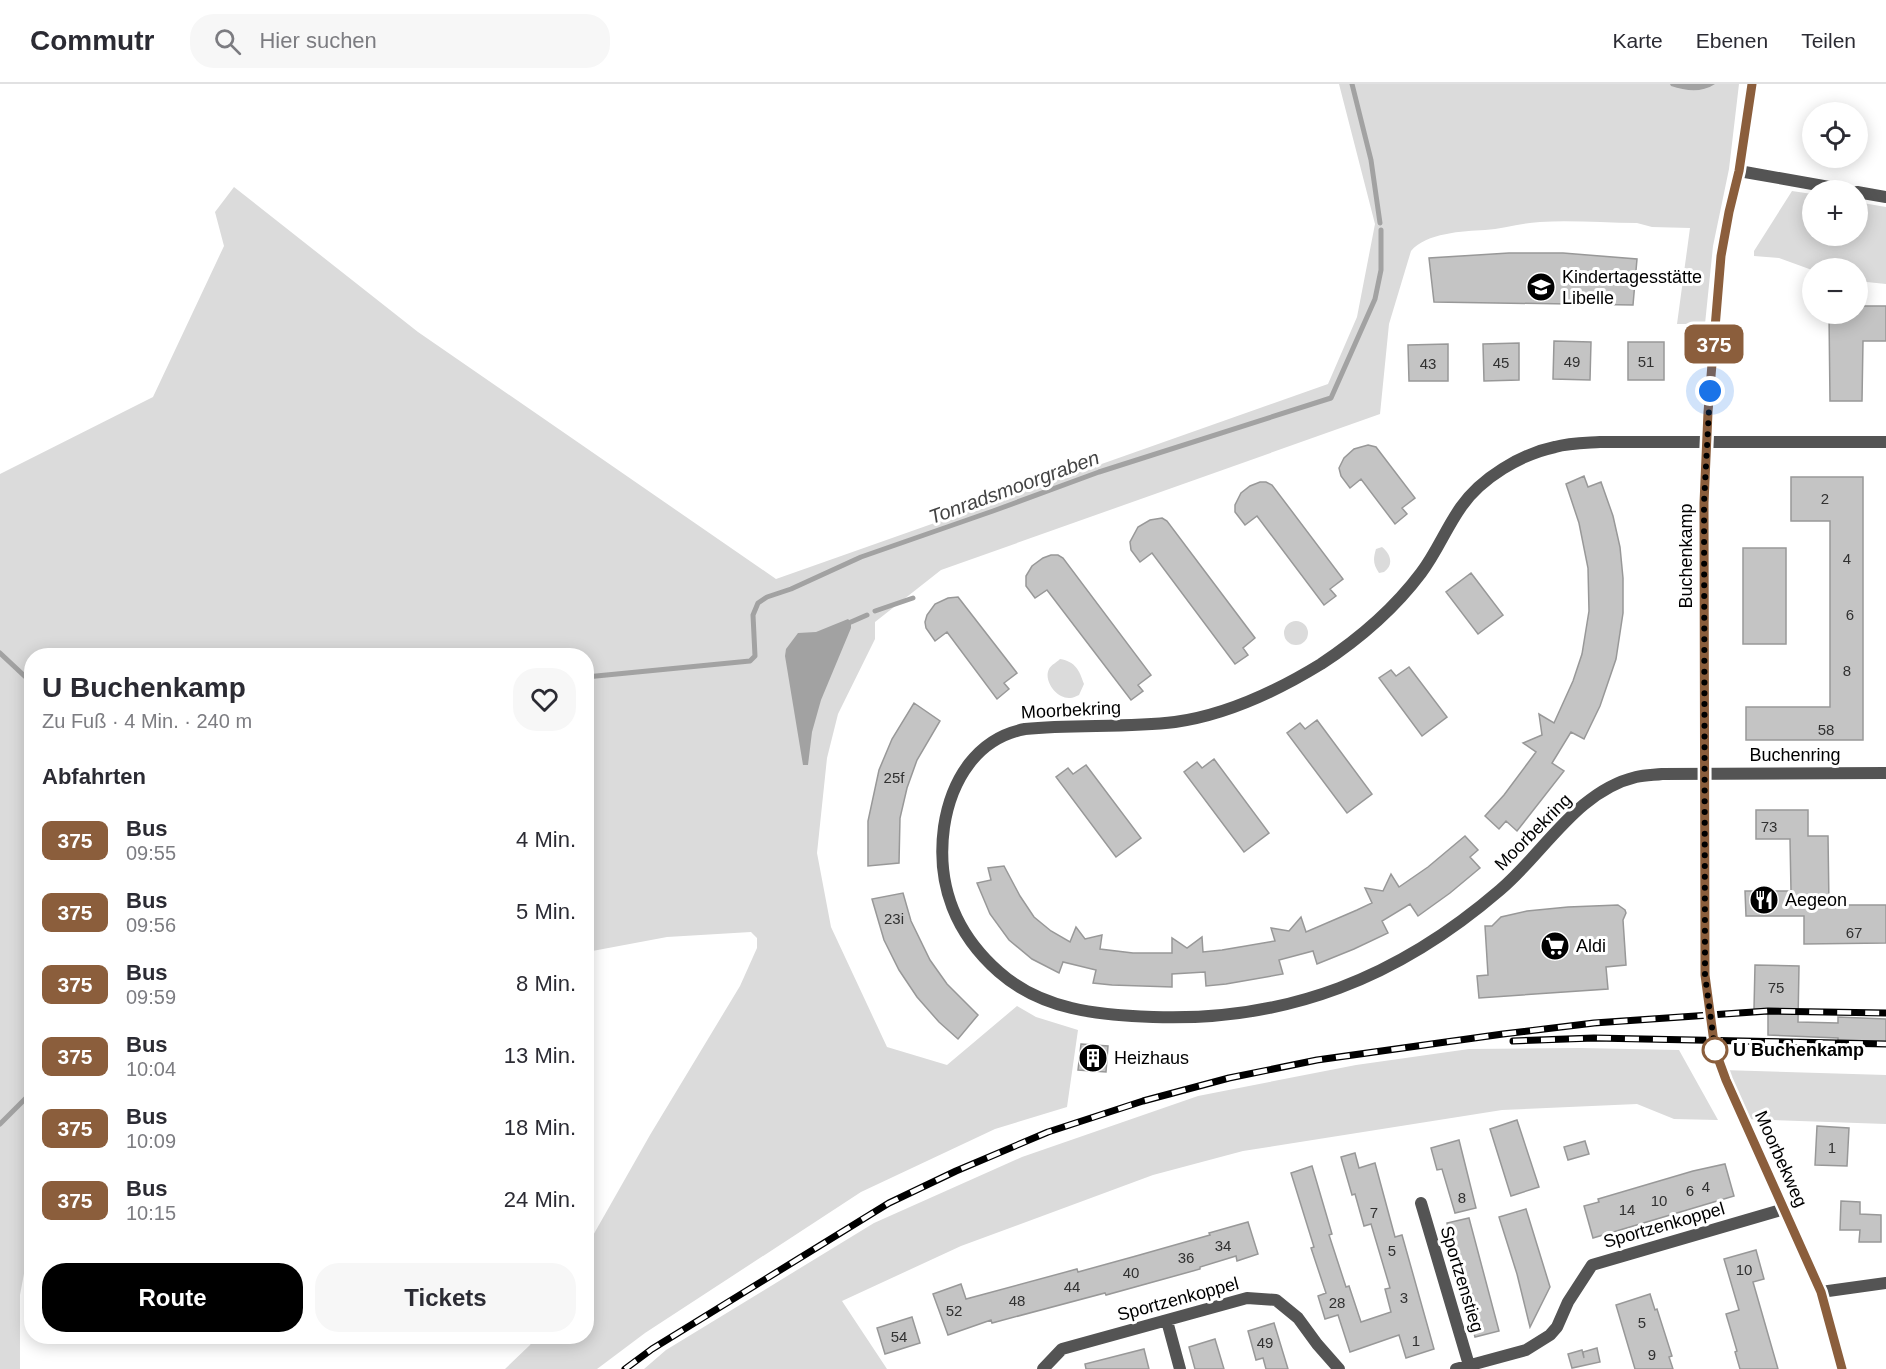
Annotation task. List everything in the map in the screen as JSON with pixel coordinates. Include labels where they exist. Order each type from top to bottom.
[{"type":"street","name":"Buchenkamp","points":[[1705,960],[1704,503],[1707,441],[1721,256],[1739,171],[1752,84]]},
{"type":"street","points":[[1739,171],[1802,182]]},
{"type":"street","points":[[1868,194],[1886,197]]},
{"type":"street","points":[[1707,441],[1886,442]]},
{"type":"street","name":"Moorbekring","points":[[1705,774],[1644,776],[1621,782],[1594,797],[1574,814],[1519,873],[1492,897],[1410,955],[1369,977],[1335,990],[1243,1012],[1175,1018],[1106,1013],[1061,1006],[1033,995],[1004,977],[965,934],[954,913],[944,873],[942,853],[945,823],[960,774],[986,746],[1000,737],[1013,731],[1043,727],[1144,725],[1174,722],[1214,713],[1257,697],[1322,663],[1366,631],[1386,613],[1426,567],[1468,497],[1513,463],[1543,450],[1565,444],[1707,441]]},
{"type":"street","name":"Buchenring","points":[[1705,774],[1886,773]]},
{"type":"street","name":"Moorbekweg","points":[[1705,960],[1715,1050],[1726,1080],[1821,1292],[1842,1369]]},
{"type":"street","name":"Sportzenstieg","points":[[1420,1203],[1469,1365]]},
{"type":"street","name":"Sportzenkoppel","points":[[1456,1369],[1526,1350],[1550,1335],[1557,1327],[1568,1302],[1592,1265],[1784,1209]]},
{"type":"street","points":[[1821,1292],[1886,1283]]},
{"type":"street","name":"Sportzenkoppel","points":[[1043,1369],[1062,1349],[1247,1298],[1276,1300],[1298,1318],[1339,1369]]},
{"type":"street","points":[[1167,1321],[1180,1369]]},
{"type":"shaded area","points":[[1339,84],[1739,84],[1729,169],[1713,246],[1705,324],[1677,324],[1690,228],[1652,227],[1637,223],[1552,221],[1456,232],[1426,240],[1411,251],[1389,324],[1380,414],[941,570],[875,622],[875,639],[838,714],[827,758],[817,853],[831,927],[887,1047],[947,1065],[1017,1006],[1036,1017],[1078,1030],[1067,1107],[995,1129],[861,1192],[645,1333],[597,1369],[505,1369],[531,1344],[594,1344],[594,1234],[650,1135],[740,986],[757,948],[757,938],[751,932],[667,937],[594,951],[594,648],[24,648],[24,1274],[20,1295],[20,1369],[0,1369],[0,474],[153,397],[224,246],[215,212],[234,187],[418,332],[776,579],[1328,384],[1357,317],[1375,224]]},
{"type":"shaded area","points":[[1670,84],[1715,84],[1704,89],[1688,90]]},
{"type":"shaded area","points":[[1792,191],[1802,192],[1802,246],[1868,246],[1868,204],[1886,207],[1886,284],[1868,282],[1868,258],[1802,258],[1802,266],[1779,258],[1754,256],[1754,251]]},
{"type":"shaded area","points":[[1382,547],[1388,553],[1390,563],[1384,572],[1379,573],[1374,556],[1376,549]]},
{"type":"shaded area","points":[[848,619],[851,622],[851,628],[821,700],[812,732],[808,765],[803,765],[785,656],[786,649],[798,633],[816,632]]},
{"type":"shaded area","points":[[1296,621],[1305,624],[1308,633],[1305,642],[1296,645],[1287,642],[1284,633],[1287,624]]},
{"type":"shaded area","points":[[1060,659],[1070,662],[1078,671],[1084,684],[1079,695],[1065,698],[1052,688],[1048,679],[1049,669]]},
{"type":"shaded area","points":[[1469,1049],[1679,1050],[1718,1120],[1674,1119],[1637,1104],[1502,1110],[1243,1151],[1153,1175],[961,1246],[842,1301],[887,1369],[644,1369],[666,1350],[874,1223],[1022,1157],[1198,1096],[1356,1065]]},
{"type":"shaded area","points":[[1722,1070],[1886,1075],[1886,1124],[1744,1119]]},
{"type":"building","points":[[1509,253],[1563,253],[1637,259],[1633,305],[1434,302],[1429,258]]},
{"type":"building","points":[[1868,306],[1886,306],[1886,341],[1863,341],[1862,401],[1830,401],[1829,324],[1868,324]]},
{"type":"building","points":[[1554,341],[1591,342],[1590,380],[1553,379]]},
{"type":"building","points":[[1628,342],[1664,342],[1664,380],[1628,380]]},
{"type":"building","points":[[1519,343],[1519,380],[1484,381],[1483,344]]},
{"type":"building","points":[[1448,344],[1448,381],[1409,381],[1408,345]]},
{"type":"building","points":[[1368,445],[1376,447],[1415,498],[1402,508],[1407,514],[1395,524],[1361,479],[1350,488],[1341,476],[1339,468],[1344,458],[1354,449]]},
{"type":"building","points":[[1584,476],[1588,487],[1601,482],[1613,516],[1620,547],[1623,613],[1616,659],[1600,706],[1584,739],[1571,732],[1552,763],[1564,771],[1517,831],[1506,821],[1499,829],[1485,816],[1536,752],[1523,743],[1542,735],[1539,714],[1554,723],[1573,681],[1582,654],[1589,611],[1588,568],[1579,523],[1566,484]]},
{"type":"building","points":[[1791,477],[1863,477],[1863,740],[1746,740],[1746,707],[1830,707],[1830,521],[1791,521]]},
{"type":"building","points":[[1260,482],[1272,485],[1343,579],[1330,589],[1336,596],[1324,605],[1257,516],[1245,525],[1235,512],[1235,505],[1241,493]]},
{"type":"building","points":[[1162,518],[1167,521],[1255,638],[1243,648],[1248,655],[1235,664],[1152,553],[1140,562],[1131,550],[1130,542],[1138,527],[1150,520]]},
{"type":"building","points":[[1743,548],[1786,548],[1786,644],[1743,644]]},
{"type":"building","points":[[1051,555],[1063,558],[1151,675],[1138,685],[1143,691],[1131,700],[1047,590],[1035,598],[1026,586],[1026,576],[1032,566]]},
{"type":"building","points":[[1471,573],[1503,615],[1478,634],[1446,592]]},
{"type":"building","points":[[958,597],[1017,673],[1004,683],[1009,689],[997,699],[947,632],[935,641],[926,628],[927,615],[935,604],[948,598]]},
{"type":"building","points":[[1409,667],[1447,717],[1422,736],[1379,678],[1391,670],[1396,676]]},
{"type":"building","points":[[914,703],[940,721],[917,760],[907,788],[900,818],[899,863],[868,866],[868,821],[879,770],[892,739]]},
{"type":"building","points":[[1317,720],[1372,794],[1347,813],[1287,733],[1300,723],[1305,729]]},
{"type":"building","points":[[1214,759],[1269,833],[1244,852],[1184,772],[1197,762],[1202,768]]},
{"type":"building","points":[[1086,765],[1141,838],[1116,857],[1056,777],[1068,768],[1073,774]]},
{"type":"building","points":[[1756,810],[1808,810],[1808,836],[1828,836],[1829,905],[1886,905],[1886,943],[1804,944],[1804,916],[1746,916],[1745,891],[1791,891],[1790,839],[1756,839]]},
{"type":"building","points":[[1465,836],[1478,850],[1470,857],[1480,868],[1418,916],[1410,904],[1382,921],[1388,933],[1317,964],[1313,951],[1279,960],[1283,974],[1206,986],[1205,972],[1172,974],[1172,987],[1093,983],[1096,970],[1063,962],[1059,973],[1032,959],[1009,940],[990,914],[977,883],[991,880],[988,868],[1004,866],[1034,917],[1051,931],[1070,942],[1076,927],[1085,939],[1102,935],[1100,949],[1133,953],[1172,953],[1172,938],[1187,948],[1202,937],[1203,952],[1275,941],[1271,928],[1289,931],[1301,917],[1306,932],[1357,910],[1372,903],[1365,888],[1383,891],[1391,874],[1399,887],[1428,867]]},
{"type":"building","points":[[903,893],[911,921],[930,960],[947,984],[978,1015],[958,1039],[917,997],[899,970],[884,940],[872,899]]},
{"type":"building","name":"Aldi","points":[[1618,905],[1626,913],[1623,920],[1626,965],[1606,967],[1608,989],[1479,998],[1477,976],[1488,975],[1485,926],[1492,926],[1501,917],[1527,911]]},
{"type":"building","points":[[1755,965],[1799,966],[1798,1022],[1838,1023],[1838,1017],[1886,1019],[1886,1042],[1838,1041],[1838,1038],[1768,1035],[1768,1009],[1754,1009]]},
{"type":"building","name":"Heizhaus","points":[[1081,1044],[1108,1046],[1106,1072],[1078,1070]]},
{"type":"building","points":[[1517,1120],[1539,1187],[1511,1196],[1490,1129]]},
{"type":"building","points":[[1817,1126],[1849,1128],[1847,1166],[1815,1165]]},
{"type":"building","points":[[1459,1140],[1476,1208],[1455,1213],[1442,1169],[1437,1170],[1431,1148]]},
{"type":"building","points":[[1585,1141],[1589,1154],[1568,1160],[1564,1147]]},
{"type":"building","points":[[1355,1153],[1359,1168],[1375,1163],[1395,1237],[1402,1235],[1434,1349],[1406,1358],[1399,1335],[1350,1352],[1338,1315],[1325,1319],[1318,1296],[1326,1293],[1311,1248],[1314,1247],[1291,1173],[1312,1166],[1332,1234],[1329,1235],[1346,1287],[1349,1286],[1361,1322],[1391,1312],[1385,1289],[1390,1288],[1371,1224],[1364,1226],[1341,1157]]},
{"type":"building","points":[[1725,1164],[1734,1196],[1593,1238],[1584,1206],[1599,1202],[1598,1199]]},
{"type":"building","points":[[1841,1201],[1860,1202],[1860,1214],[1881,1215],[1881,1242],[1859,1242],[1860,1230],[1840,1230]]},
{"type":"building","points":[[1526,1209],[1550,1287],[1530,1327],[1517,1274],[1499,1217]]},
{"type":"building","points":[[1469,1218],[1499,1331],[1475,1337],[1447,1223]]},
{"type":"building","points":[[1248,1222],[1258,1254],[1237,1261],[1236,1256],[1200,1267],[1200,1269],[1106,1295],[1105,1293],[992,1323],[991,1320],[948,1335],[933,1294],[961,1284],[966,1299],[1077,1269],[1078,1272]]},
{"type":"building","points":[[1756,1250],[1764,1279],[1753,1282],[1778,1369],[1740,1369],[1726,1314],[1739,1310],[1724,1259]]},
{"type":"building","points":[[1650,1294],[1672,1356],[1669,1357],[1673,1369],[1635,1369],[1616,1305]]},
{"type":"building","points":[[912,1317],[920,1343],[885,1354],[877,1328]]},
{"type":"building","points":[[1274,1323],[1288,1369],[1266,1369],[1263,1358],[1256,1360],[1248,1331]]},
{"type":"building","points":[[1215,1339],[1224,1369],[1195,1369],[1189,1347]]},
{"type":"building","points":[[1597,1348],[1600,1362],[1572,1368],[1568,1354],[1582,1350],[1584,1358],[1583,1352]]},
{"type":"building","points":[[1144,1349],[1149,1369],[1086,1369],[1085,1364]]},
{"type":"waterway","name":"Tonradsmoorgraben","points":[[1352,84],[1371,160],[1380,223]]},
{"type":"waterway","name":"Tonradsmoorgraben","points":[[594,676],[750,661],[755,656],[753,615],[758,603],[767,597],[791,589],[861,557],[1099,472],[1331,398],[1375,299],[1381,270],[1381,230]]},
{"type":"waterway","points":[[875,611],[913,598]]},
{"type":"waterway","points":[[851,622],[867,615]]},
{"type":"waterway","points":[[0,653],[24,676]]},
{"type":"waterway","points":[[0,1124],[24,1100]]},
{"type":"railway","points":[[625,1369],[652,1349],[889,1203],[956,1171],[1048,1132],[1143,1101],[1229,1078],[1317,1060],[1594,1023],[1768,1011],[1886,1013]]},
{"type":"railway","points":[[1513,1041],[1594,1038],[1886,1044]]},
{"type":"bus line","name":"375","points":[[1752,84],[1739,171],[1721,256],[1708,412],[1704,503],[1705,975],[1715,1050],[1726,1080],[1821,1292],[1842,1369]]},
{"type":"place","name":"Kindertagesstätte Libelle","points":[[1541,287]]},
{"type":"place","name":"Aegeon","points":[[1764,900]]},
{"type":"place","name":"Aldi","points":[[1555,946]]},
{"type":"place","name":"U Buchenkamp","points":[[1715,1050]]},
{"type":"place","name":"Heizhaus","points":[[1093,1058]]},
{"type":"route","points":[[1710,391],[1704,503],[1705,975],[1715,1050]]}]
